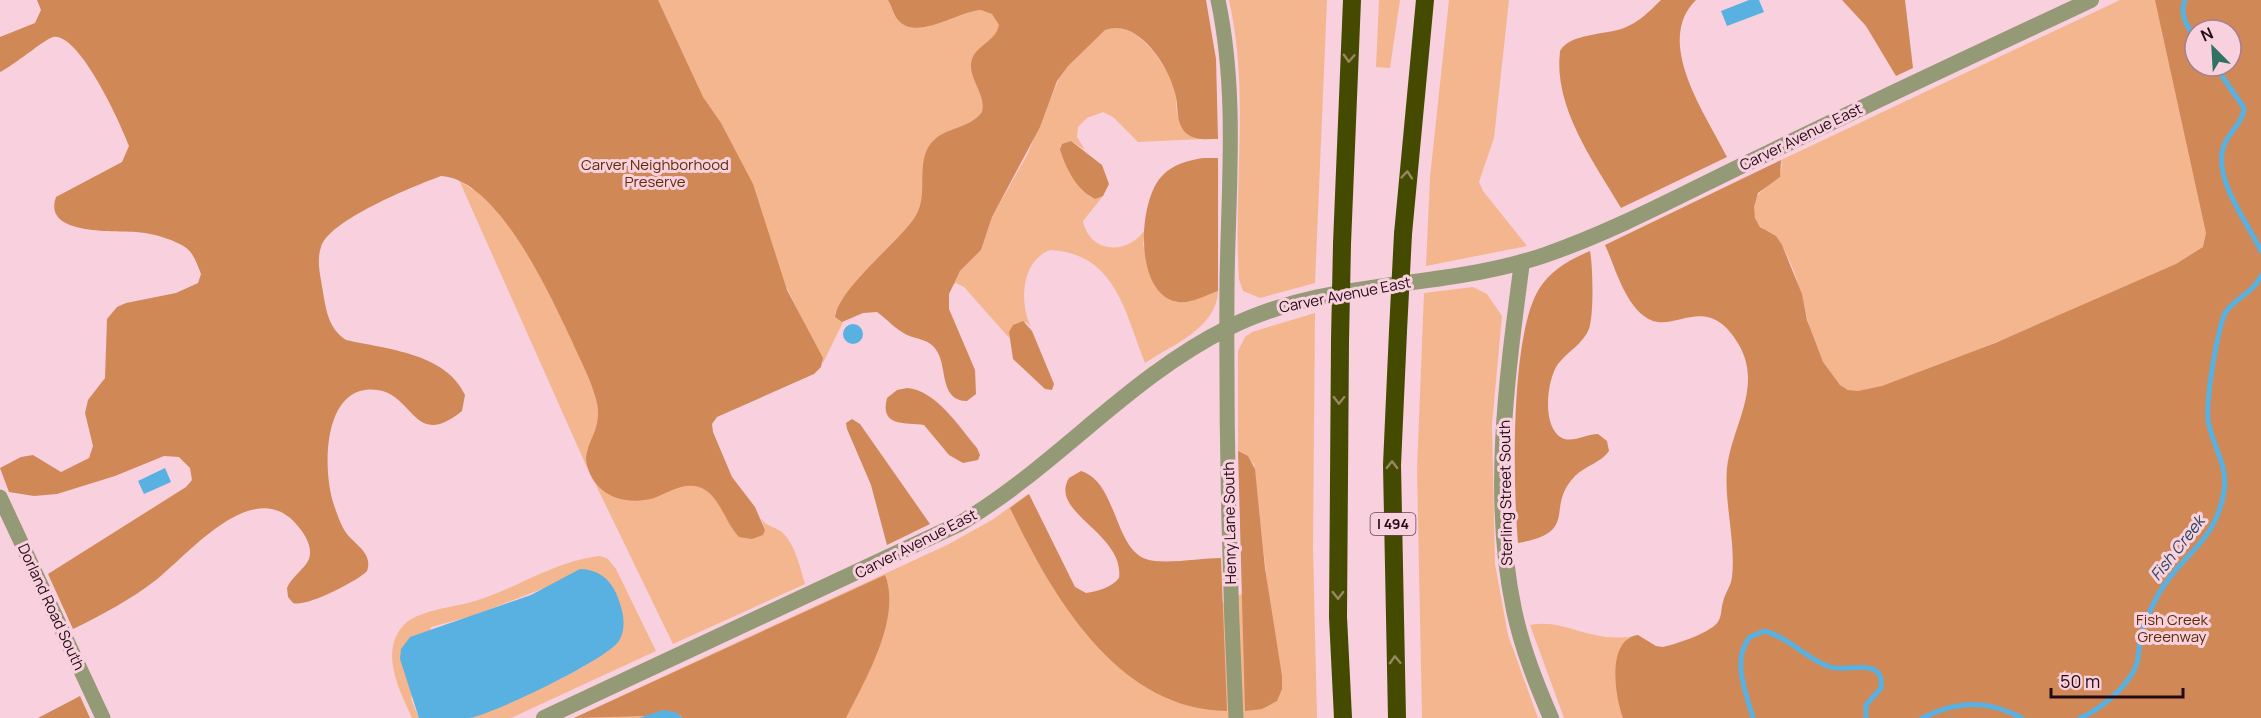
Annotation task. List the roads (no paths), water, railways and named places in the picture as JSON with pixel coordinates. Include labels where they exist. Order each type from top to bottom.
[{"type":"highway","points":[[1342,718],[1338,617],[1340,341],[1352,0]]},
{"type":"highway","name":"I 494","points":[[1397,718],[1392,465],[1402,234],[1425,0]]},
{"type":"street","points":[[1218,0],[1229,81],[1227,328]]},
{"type":"street","name":"Carver Avenue East","points":[[544,718],[959,524],[1006,495],[1142,382],[1227,328],[1264,312],[1297,303],[1522,262],[1607,229],[2091,0]]},
{"type":"street","name":"Sterling Street South","points":[[1522,262],[1506,391],[1503,461],[1505,533],[1509,583],[1518,626],[1551,718]]},
{"type":"street","name":"Henry Lane South","points":[[1227,328],[1230,556],[1236,718]]},
{"type":"street","name":"Dorland Road South","points":[[0,497],[103,718]]},
{"type":"water","points":[[1749,0],[1759,0],[1764,12],[1727,26],[1721,11]]},
{"type":"water","points":[[853,324],[860,327],[863,334],[860,341],[853,344],[846,341],[843,334],[846,327]]},
{"type":"water","points":[[165,468],[171,482],[144,494],[138,481]]},
{"type":"water","points":[[580,569],[602,575],[610,583],[618,598],[622,610],[623,629],[619,641],[610,650],[548,685],[482,714],[469,718],[419,718],[400,659],[401,649],[410,637],[531,595]]},
{"type":"water","points":[[663,710],[675,712],[683,718],[639,718]]},
{"type":"waterway","name":"Fish Creek","points":[[2184,18],[2185,0]]},
{"type":"waterway","name":"Fish Creek","points":[[2223,78],[2244,108],[2241,119],[2223,148],[2223,174],[2234,201],[2261,251]]},
{"type":"waterway","name":"Fish Creek","points":[[2080,718],[2109,700],[2132,674],[2138,660],[2143,629],[2156,598],[2168,579],[2206,535],[2220,509],[2224,491],[2224,473],[2211,433],[2208,415],[2215,352],[2225,313],[2258,282],[2261,276]]},
{"type":"waterway","name":"Fish Creek","points":[[1753,718],[1744,687],[1741,655],[1750,637],[1764,631],[1781,638],[1830,667],[1863,667],[1877,672],[1881,678],[1881,688],[1866,705],[1866,718]]},
{"type":"waterway","name":"Fish Creek","points":[[1922,718],[1948,708],[1972,704],[1996,708],[2022,718]]},
{"type":"park label","name":"Carver Neighborhood Preserve","points":[[655,174]]},
{"type":"park label","name":"Fish Creek Greenway","points":[[2172,628]]}]
